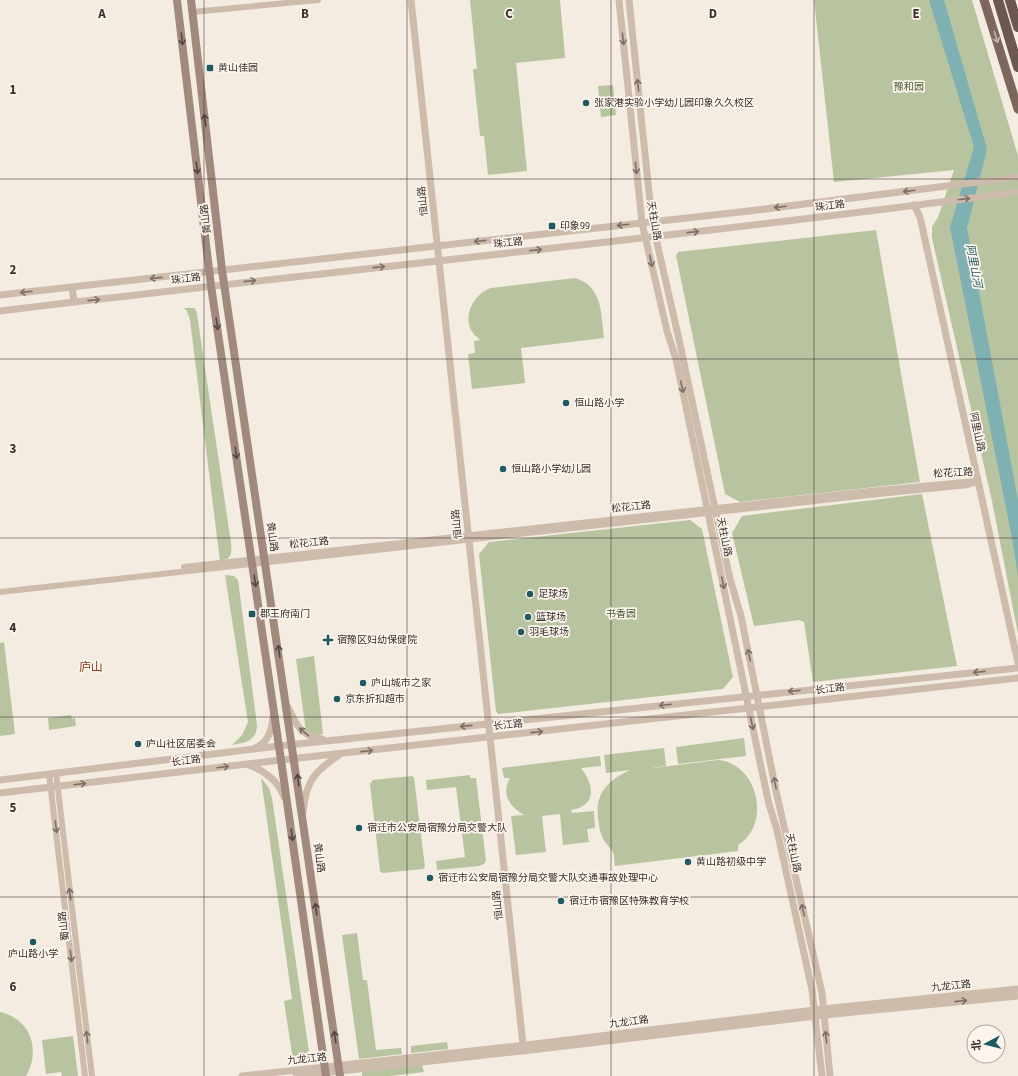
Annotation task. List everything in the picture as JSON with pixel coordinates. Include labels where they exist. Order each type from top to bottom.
[{"type":"highway","points":[[998,0],[1018,67]]},
{"type":"highway","points":[[1010,0],[1018,27]]},
{"type":"main road","name":"黄山路","points":[[177,0],[209,272],[274,711],[325,1072]]},
{"type":"main road","name":"黄山路","points":[[191,0],[222,270],[293,745],[339,1071]]},
{"type":"main road","points":[[984,0],[1018,109]]},
{"type":"street","points":[[192,12],[318,0]]},
{"type":"street","name":"恒山路","points":[[411,0],[440,246]]},
{"type":"street","name":"恒山路","points":[[416,0],[441,260],[525,1045]]},
{"type":"street","name":"天柱山路","points":[[619,0],[642,223],[712,510],[741,616],[776,791],[822,993],[830,1076]]},
{"type":"street","name":"天柱山路","points":[[629,0],[652,222],[657,236],[712,510],[749,708],[769,804],[777,830],[812,990],[822,1076]]},
{"type":"street","name":"珠江路","points":[[0,295],[749,211],[1018,177]]},
{"type":"street","name":"珠江路","points":[[0,311],[224,284],[519,252],[914,206],[1018,192]]},
{"type":"street","name":"阿里山路","points":[[914,206],[920,217],[1018,663]]},
{"type":"street","points":[[518,237],[519,252]]},
{"type":"street","points":[[72,287],[74,302]]},
{"type":"street","name":"松花江路","points":[[0,592],[265,560],[712,510],[968,485],[978,482]]},
{"type":"street","name":"松花江路","points":[[0,588],[252,562]]},
{"type":"street","name":"长江路","points":[[0,780],[279,746],[1018,668]]},
{"type":"street","name":"长江路","points":[[0,793],[281,760],[1018,678]]},
{"type":"street","points":[[287,705],[298,727],[307,736],[312,738],[334,740]]},
{"type":"street","points":[[249,750],[258,747],[267,739],[273,724],[274,711]]},
{"type":"street","points":[[303,816],[305,795],[310,781],[320,769],[341,754]]},
{"type":"street","points":[[246,764],[256,768],[275,780],[281,789],[287,804]]},
{"type":"street","name":"蜀山路","points":[[53,774],[85,1076]]},
{"type":"street","name":"蜀山路","points":[[54,787],[92,1076]]},
{"type":"street","name":"九龙江路","points":[[339,1071],[525,1045],[1018,989]]},
{"type":"street","name":"九龙江路","points":[[824,1012],[1018,996]]},
{"type":"street","name":"九龙江路","points":[[242,1076],[339,1071],[531,1050],[815,1013]]},
{"type":"street","name":"九龙江路","points":[[296,1076],[325,1072]]},
{"type":"green space","points":[[470,0],[560,0],[565,58],[516,63],[527,171],[488,175],[484,136],[480,136],[473,69],[477,69]]},
{"type":"green space","name":"豫和园","points":[[814,0],[972,0],[1018,156],[1018,634],[992,501],[932,238],[932,227],[938,217],[954,170],[834,182]]},
{"type":"green space","points":[[613,85],[616,115],[601,117],[598,86]]},
{"type":"green space","points":[[876,230],[920,482],[740,502],[725,494],[676,256],[678,252]]},
{"type":"green space","points":[[575,278],[591,287],[596,294],[601,311],[604,338],[521,348],[525,383],[472,389],[468,354],[475,353],[474,341],[480,340],[471,330],[468,317],[472,305],[480,294],[491,288]]},
{"type":"green space","points":[[184,308],[195,308],[197,314],[231,543],[229,557],[220,561],[190,320],[187,311]]},
{"type":"green space","points":[[922,494],[957,666],[813,682],[804,622],[799,620],[754,626],[732,533],[742,516]]},
{"type":"green space","name":"书香园","points":[[690,520],[702,529],[733,677],[723,689],[498,714],[496,711],[479,554],[489,542]]},
{"type":"green space","points":[[225,575],[234,576],[238,580],[257,725],[253,738],[246,742],[232,745],[242,735],[248,722]]},
{"type":"green space","points":[[4,642],[15,734],[0,736],[0,643]]},
{"type":"green space","points":[[314,656],[323,734],[315,735],[306,731],[296,659]]},
{"type":"green space","points":[[71,715],[72,719],[75,718],[76,726],[49,730],[48,718]]},
{"type":"green space","points":[[744,738],[746,756],[678,764],[676,747]]},
{"type":"green space","points":[[664,748],[666,766],[645,769],[718,760],[732,764],[743,772],[751,783],[756,796],[757,810],[755,824],[749,836],[738,845],[738,851],[615,866],[613,852],[601,834],[598,818],[599,801],[601,794],[610,783],[630,770],[606,773],[604,755]]},
{"type":"green space","points":[[600,756],[601,766],[581,768],[589,783],[591,794],[586,803],[581,807],[571,810],[572,813],[594,811],[595,828],[587,829],[589,842],[563,845],[560,814],[542,816],[546,852],[516,855],[511,816],[524,815],[514,808],[508,799],[506,789],[510,778],[504,778],[502,768]]},
{"type":"green space","points":[[470,775],[470,778],[476,778],[486,861],[484,864],[479,866],[437,870],[436,861],[465,857],[456,787],[427,790],[426,780]]},
{"type":"green space","points":[[412,776],[414,778],[425,867],[423,869],[382,873],[380,871],[370,784],[373,780]]},
{"type":"green space","points":[[261,778],[269,788],[272,798],[310,1059],[293,1060],[284,1001],[292,999]]},
{"type":"green space","points":[[357,933],[363,980],[367,980],[376,1050],[401,1048],[402,1054],[359,1059],[342,935]]},
{"type":"green space","points":[[0,1012],[19,1021],[26,1028],[30,1037],[33,1046],[33,1056],[26,1076],[0,1076]]},
{"type":"green space","points":[[73,1036],[78,1076],[62,1076],[61,1072],[46,1074],[42,1040]]},
{"type":"green space","points":[[447,1042],[448,1049],[411,1053],[411,1046]]},
{"type":"green space","points":[[422,1065],[424,1072],[390,1076],[362,1076],[362,1072]]},
{"type":"water","name":"阿里山河","points":[[929,0],[944,0],[987,149],[967,228],[1018,500],[1018,576],[1012,538],[950,227],[974,147]]},
{"type":"place","name":"黄山佳园","points":[[210,68]]},
{"type":"place","name":"张家港实验小学幼儿园印象久久校区","points":[[586,103]]},
{"type":"place","name":"印象99","points":[[552,226]]},
{"type":"place","name":"恒山路小学","points":[[566,403]]},
{"type":"place","name":"恒山路小学幼儿园","points":[[503,469]]},
{"type":"place","name":"足球场","points":[[530,594]]},
{"type":"place","name":"郡王府南门","points":[[252,614]]},
{"type":"place","name":"篮球场","points":[[528,617]]},
{"type":"place","name":"羽毛球场","points":[[521,632]]},
{"type":"place","name":"宿豫区妇幼保健院","points":[[328,640]]},
{"type":"place","name":"庐山城市之家","points":[[363,683]]},
{"type":"place","name":"京东折扣超市","points":[[337,699]]},
{"type":"place","name":"庐山社区居委会","points":[[138,744]]},
{"type":"place","name":"宿迁市公安局宿豫分局交警大队","points":[[359,828]]},
{"type":"place","name":"黄山路初级中学","points":[[688,862]]},
{"type":"place","name":"宿迁市公安局宿豫分局交警大队交通事故处理中心","points":[[430,878]]},
{"type":"place","name":"宿迁市宿豫区特殊教育学校","points":[[561,901]]},
{"type":"place","name":"庐山路小学","points":[[33,942]]},
{"type":"district","name":"庐山","points":[[91,667]]}]
